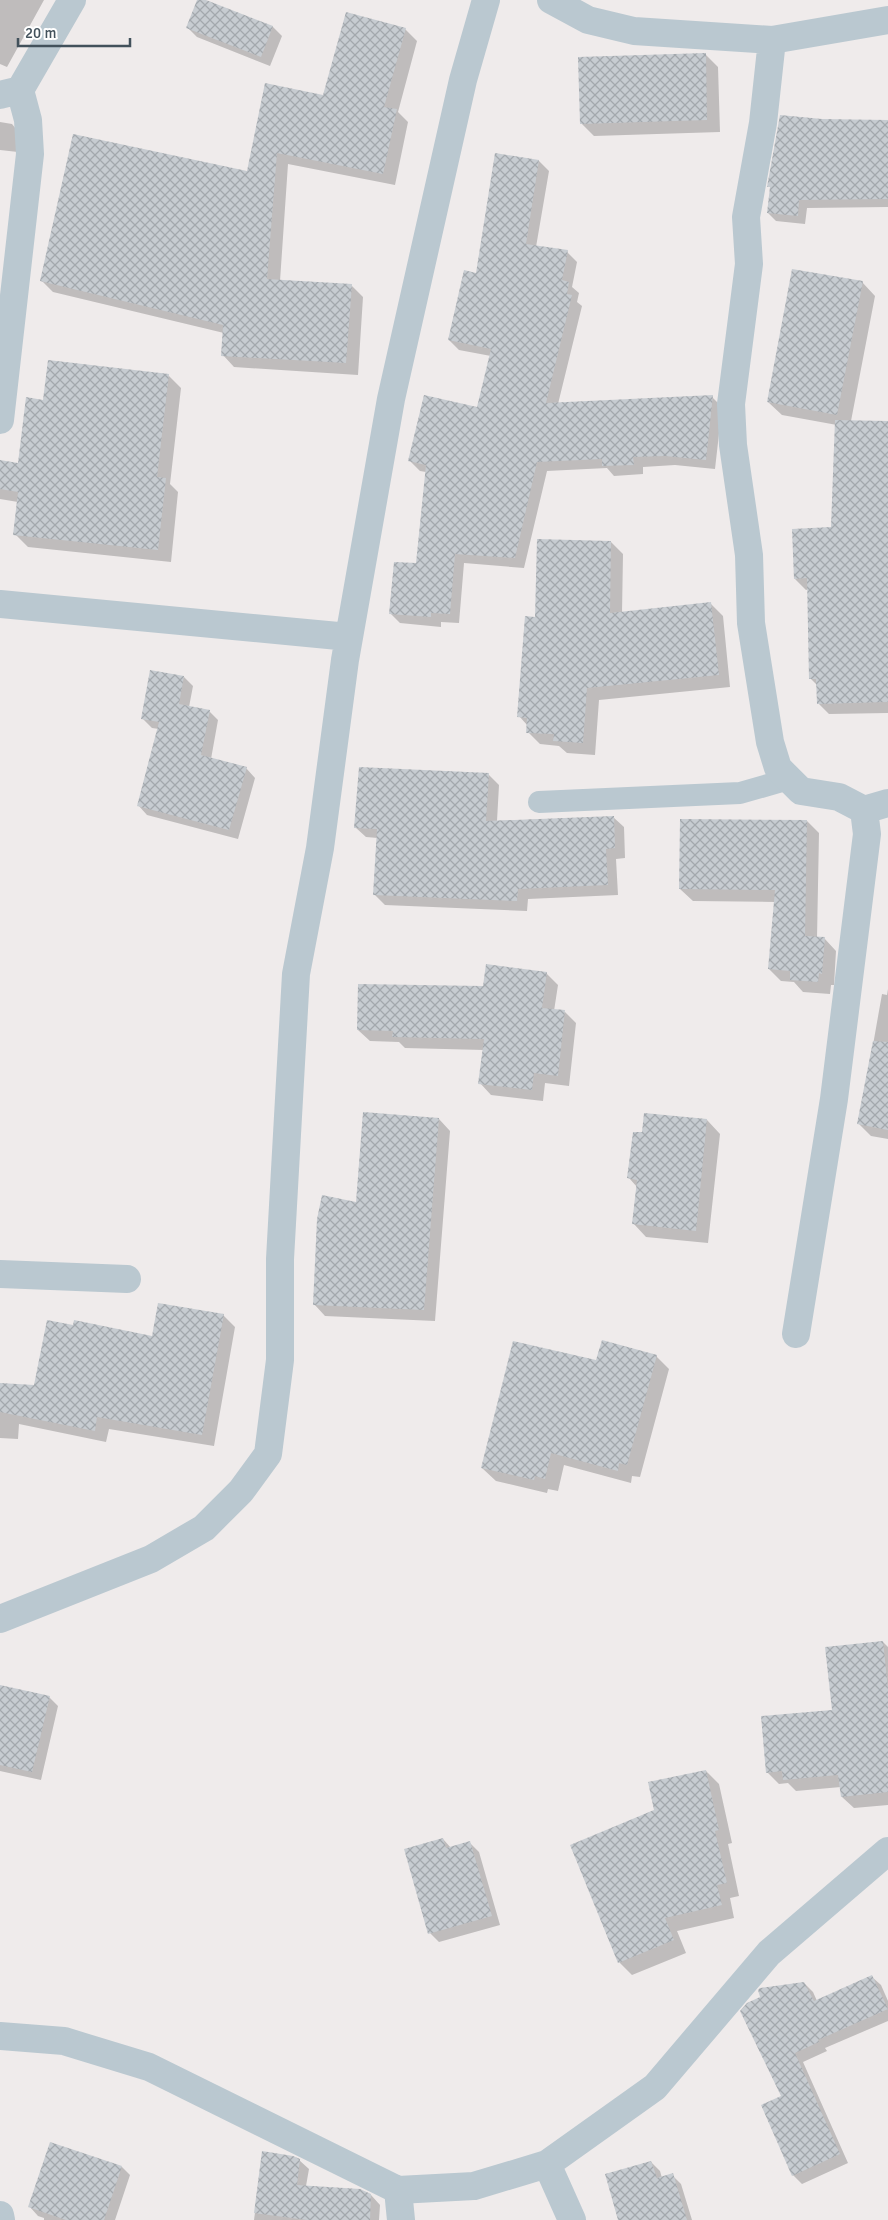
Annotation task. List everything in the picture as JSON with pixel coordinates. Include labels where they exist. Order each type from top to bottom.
[{"type":"street","points":[[0,420],[30,154],[28,120],[10,92],[72,0]]},
{"type":"street","points":[[0,1618],[151,1559],[204,1528],[241,1491],[268,1454],[280,1360],[280,1259],[296,974],[320,848],[349,638],[391,399],[411,303],[463,80],[486,0]]},
{"type":"street","points":[[550,0],[588,20],[634,31],[772,40],[888,20]]},
{"type":"street","points":[[772,40],[763,123],[746,217],[749,264],[730,404],[748,555],[751,623],[757,668],[770,742],[778,768],[801,791],[839,797],[876,807],[867,834],[834,1099],[796,1334]]},
{"type":"street","points":[[0,604],[349,638]]},
{"type":"street","points":[[0,1274],[127,1279]]},
{"type":"street","points":[[0,2036],[64,2041],[150,2067],[398,2190],[474,2186],[548,2164],[655,2086],[769,1953],[888,1851]]},
{"type":"street","points":[[548,2164],[572,2220]]},
{"type":"street","points":[[398,2190],[402,2220]]},
{"type":"street","points":[[0,2215],[1,2220]]},
{"type":"lane","points":[[539,802],[740,792],[789,779]]},
{"type":"building","points":[[197,0],[206,0],[273,26],[261,57],[186,28]]},
{"type":"building","points":[[346,12],[406,28],[384,107],[397,109],[383,174],[277,153],[267,279],[352,284],[346,363],[221,356],[223,325],[40,281],[73,134],[247,171],[265,83],[323,95]]},
{"type":"building","points":[[706,53],[707,120],[580,124],[578,57]]},
{"type":"building","points":[[780,115],[822,119],[888,120],[888,199],[799,200],[798,216],[767,213],[770,187],[767,187]]},
{"type":"building","points":[[495,153],[539,160],[526,244],[568,250],[562,280],[569,282],[567,294],[572,295],[546,403],[713,395],[706,460],[665,456],[633,457],[634,465],[602,466],[602,459],[537,462],[515,558],[455,554],[450,614],[431,613],[431,617],[389,614],[394,562],[416,563],[426,465],[408,461],[424,395],[477,407],[491,349],[448,340],[464,270],[476,273]]},
{"type":"building","points":[[792,269],[863,281],[837,415],[767,402]]},
{"type":"building","points":[[48,360],[169,374],[157,477],[166,478],[158,550],[13,535],[18,492],[0,489],[0,460],[18,463],[26,397],[43,400]]},
{"type":"building","points":[[835,420],[888,421],[888,702],[817,704],[816,679],[809,679],[807,578],[794,579],[792,529],[831,527]]},
{"type":"building","points":[[537,539],[611,541],[610,613],[711,602],[719,675],[587,688],[583,743],[553,741],[554,734],[526,733],[527,718],[517,717],[525,616],[535,617]]},
{"type":"building","points":[[150,670],[184,676],[179,704],[210,710],[201,755],[247,767],[229,830],[137,806],[159,722],[141,719]]},
{"type":"building","points":[[359,767],[489,773],[486,821],[614,816],[615,848],[606,849],[608,885],[518,889],[517,901],[373,895],[377,829],[354,828]]},
{"type":"building","points":[[680,819],[807,820],[805,936],[825,937],[822,974],[819,973],[818,982],[790,980],[790,971],[768,969],[775,890],[679,889]]},
{"type":"building","points":[[486,964],[547,972],[542,1008],[565,1010],[558,1076],[534,1073],[532,1090],[478,1084],[484,1039],[392,1037],[393,1031],[357,1030],[358,984],[483,986]]},
{"type":"building","points":[[873,1041],[888,1042],[888,1130],[857,1124]]},
{"type":"building","points":[[363,1112],[439,1118],[424,1310],[313,1305],[317,1219],[322,1195],[356,1202]]},
{"type":"building","points":[[644,1113],[707,1119],[696,1231],[632,1224],[637,1180],[627,1178],[633,1132],[642,1132]]},
{"type":"building","points":[[158,1303],[224,1314],[202,1435],[97,1417],[95,1431],[0,1412],[0,1383],[34,1385],[47,1320],[73,1325],[74,1320],[152,1336]]},
{"type":"building","points":[[602,1340],[657,1355],[627,1465],[619,1463],[618,1471],[551,1453],[545,1479],[535,1476],[534,1480],[481,1468],[513,1341],[596,1360]]},
{"type":"building","points":[[883,1641],[888,1689],[888,1792],[841,1797],[838,1775],[783,1780],[782,1771],[766,1773],[761,1716],[832,1710],[825,1647]]},
{"type":"building","points":[[0,1685],[50,1696],[32,1772],[0,1765]]},
{"type":"building","points":[[706,1770],[719,1830],[715,1831],[727,1883],[717,1885],[722,1905],[665,1918],[674,1940],[618,1963],[570,1845],[654,1810],[648,1782]]},
{"type":"building","points":[[443,1838],[446,1848],[470,1841],[492,1916],[428,1934],[404,1849]]},
{"type":"building","points":[[872,1975],[888,2009],[818,2040],[819,2042],[795,2053],[840,2154],[792,2176],[761,2105],[781,2096],[740,2011],[747,2003],[760,1997],[758,1990],[760,1988],[804,1982],[814,2001]]},
{"type":"building","points":[[50,2142],[122,2166],[104,2220],[66,2220],[28,2207]]},
{"type":"building","points":[[262,2151],[300,2159],[297,2185],[360,2189],[371,2194],[370,2220],[307,2220],[254,2213]]},
{"type":"building","points":[[651,2161],[657,2178],[673,2173],[687,2220],[618,2220],[605,2174]]}]
